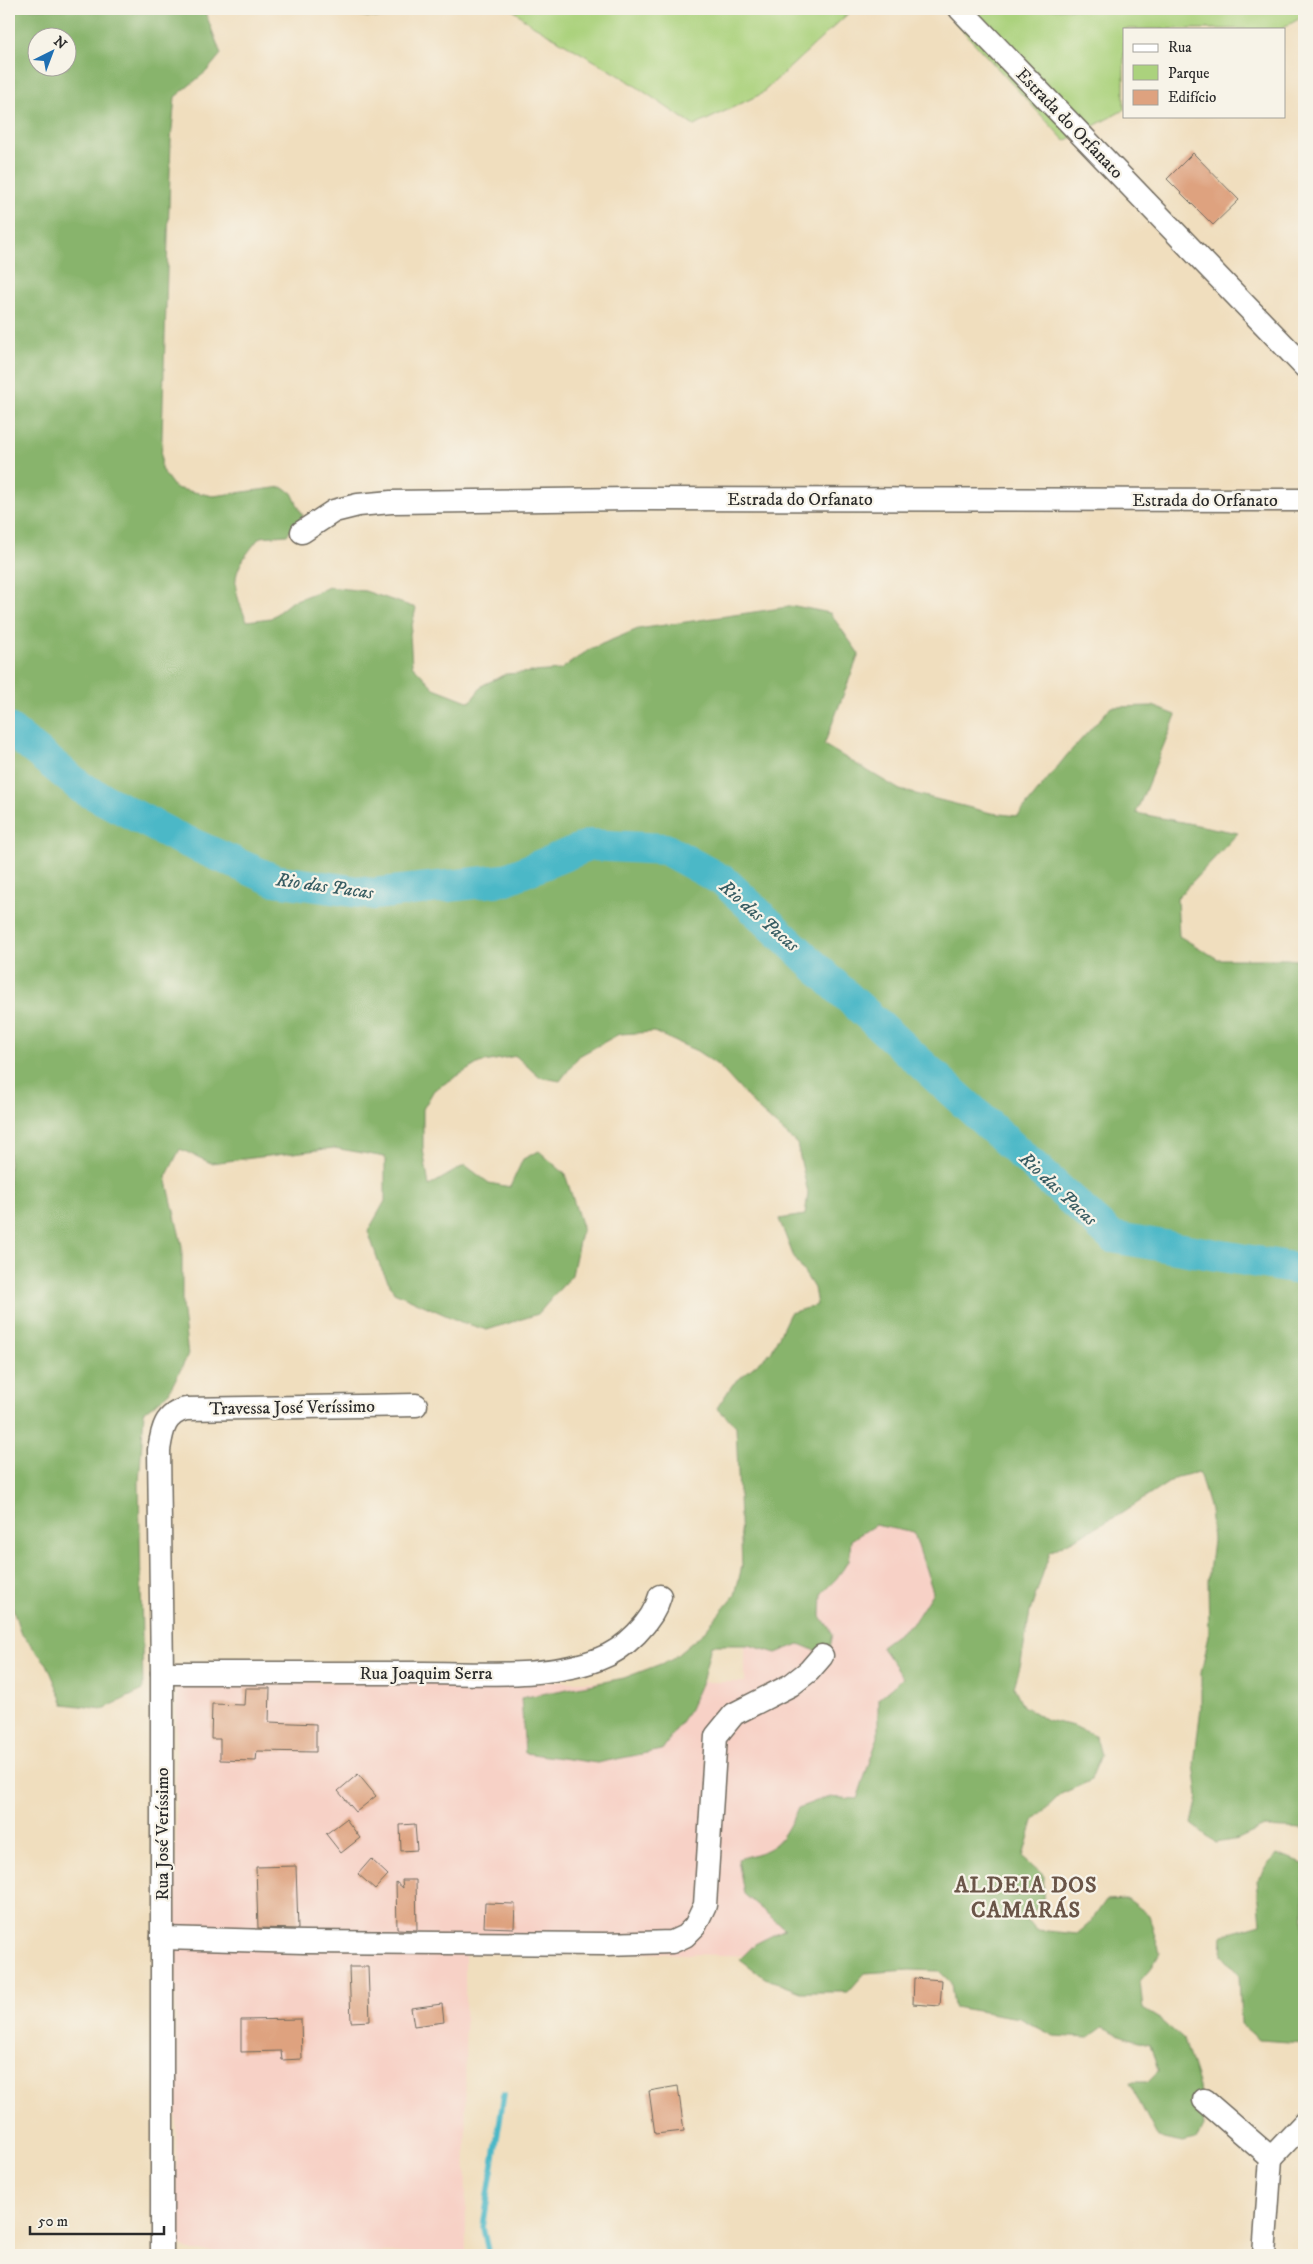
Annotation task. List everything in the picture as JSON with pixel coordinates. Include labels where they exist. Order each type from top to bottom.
[{"type":"street","name":"Estrada do Orfanato","points":[[960,9],[1304,366]]},
{"type":"street","name":"Estrada do Orfanato","points":[[302,532],[334,511],[391,502],[633,499],[1304,500]]},
{"type":"street","name":"Travessa José Veríssimo","points":[[169,1416],[177,1411],[195,1408],[416,1405]]},
{"type":"street","name":"Rua José Veríssimo","points":[[162,2255],[162,1673],[159,1450],[164,1424],[169,1416]]},
{"type":"street","name":"Rua Joaquim Serra","points":[[162,1673],[511,1673],[575,1667],[602,1659],[641,1631],[657,1608],[660,1596]]},
{"type":"street","points":[[162,1938],[304,1942],[606,1944],[672,1942],[685,1936],[695,1926],[705,1904],[716,1736],[722,1725],[734,1714],[792,1685],[809,1672],[822,1656]]},
{"type":"street","points":[[1204,2100],[1271,2158]]},
{"type":"street","points":[[1264,2255],[1271,2158],[1304,2123]]},
{"type":"shaded area","points":[[744,1475],[999,1475],[1014,1963],[615,1952],[465,1953],[466,2254],[189,2251],[181,2245],[176,2236],[176,1687],[184,1682],[745,1682]]},
{"type":"green space","points":[[9,9],[204,9],[221,54],[207,71],[175,97],[171,140],[161,469],[175,488],[213,496],[282,487],[292,493],[303,516],[287,535],[260,537],[239,568],[236,586],[241,607],[247,621],[271,618],[291,602],[329,587],[365,591],[416,608],[410,634],[412,665],[434,688],[470,702],[483,685],[506,674],[560,670],[590,649],[638,629],[795,606],[830,613],[859,654],[824,745],[900,790],[991,813],[1018,816],[1067,755],[1111,707],[1153,706],[1176,715],[1136,813],[1238,833],[1177,898],[1179,936],[1218,959],[1287,959],[1304,961],[1304,1829],[1264,1827],[1238,1839],[1216,1843],[1192,1824],[1198,1796],[1194,1764],[1201,1707],[1201,1672],[1209,1636],[1208,1581],[1213,1540],[1210,1510],[1199,1472],[1177,1477],[1119,1515],[1050,1552],[1030,1612],[1021,1663],[1014,1687],[1023,1706],[1047,1720],[1074,1726],[1096,1737],[1101,1755],[1090,1781],[1061,1794],[1033,1821],[1023,1857],[1044,1876],[1043,1902],[1026,1921],[1037,1930],[1077,1934],[1090,1923],[1106,1900],[1128,1899],[1149,1915],[1160,1953],[1152,1967],[1140,1981],[1143,2009],[1161,2020],[1184,2040],[1199,2086],[1203,2126],[1196,2140],[1183,2143],[1158,2138],[1129,2082],[1147,2082],[1158,2071],[1150,2044],[1122,2036],[1103,2027],[1088,2038],[1054,2036],[1019,2018],[954,2007],[951,1983],[939,1971],[909,1970],[865,1973],[848,1992],[801,1992],[765,1978],[740,1959],[755,1944],[785,1929],[744,1894],[738,1859],[761,1852],[776,1844],[787,1830],[798,1808],[827,1797],[857,1799],[878,1737],[878,1699],[903,1678],[881,1646],[914,1622],[933,1592],[914,1533],[875,1525],[851,1540],[849,1561],[836,1579],[822,1593],[821,1616],[833,1634],[828,1656],[799,1644],[776,1653],[749,1645],[711,1645],[703,1679],[690,1709],[662,1750],[597,1763],[525,1753],[521,1698],[624,1678],[671,1660],[702,1634],[735,1595],[742,1566],[736,1426],[717,1408],[733,1384],[771,1352],[790,1313],[817,1305],[814,1288],[793,1255],[779,1219],[805,1215],[808,1193],[797,1144],[758,1109],[719,1066],[697,1051],[654,1032],[619,1034],[579,1056],[560,1081],[539,1077],[516,1056],[479,1063],[434,1090],[423,1109],[423,1149],[429,1186],[465,1165],[489,1183],[510,1187],[523,1159],[539,1151],[565,1174],[582,1227],[572,1275],[538,1314],[487,1330],[461,1322],[394,1292],[380,1266],[368,1231],[385,1201],[385,1157],[334,1148],[211,1163],[180,1149],[166,1177],[182,1246],[182,1305],[188,1355],[168,1394],[144,1412],[139,1483],[143,1690],[103,1709],[64,1704],[47,1664],[20,1632],[9,1594]]},
{"type":"green space","points":[[341,9],[408,9],[393,16],[375,18],[357,15]]},
{"type":"green space","points":[[512,9],[853,9],[761,94],[694,126],[624,78],[529,23]]},
{"type":"green space","points":[[961,9],[1304,9],[1304,16],[1283,28],[1123,28],[1123,111],[1065,141],[951,18]]},
{"type":"green space","points":[[1277,1854],[1302,1864],[1304,1862],[1304,2043],[1259,2040],[1241,2024],[1239,1975],[1222,1955],[1223,1935],[1261,1924],[1257,1880]]},
{"type":"building","points":[[1193,153],[1239,200],[1213,225],[1167,179]]},
{"type":"building","points":[[245,1688],[270,1688],[269,1722],[316,1724],[316,1752],[257,1751],[256,1761],[220,1760],[220,1739],[211,1739],[212,1704],[244,1705]]},
{"type":"building","points":[[358,1774],[376,1796],[356,1812],[338,1791]]},
{"type":"building","points":[[346,1819],[360,1838],[341,1853],[326,1834]]},
{"type":"building","points":[[415,1824],[417,1850],[401,1851],[400,1825]]},
{"type":"building","points":[[371,1859],[388,1875],[375,1889],[358,1874]]},
{"type":"building","points":[[296,1866],[298,1929],[258,1928],[256,1867]]},
{"type":"building","points":[[402,1880],[416,1880],[417,1930],[397,1929],[396,1882],[403,1888]]},
{"type":"building","points":[[485,1903],[515,1904],[514,1928],[484,1927]]},
{"type":"building","points":[[349,1967],[368,1967],[370,2021],[351,2022]]},
{"type":"building","points":[[914,1978],[942,1980],[940,2006],[913,2004]]},
{"type":"building","points":[[442,2004],[444,2022],[414,2026],[411,2008]]},
{"type":"building","points":[[301,2019],[302,2059],[282,2060],[281,2051],[241,2052],[241,2020]]},
{"type":"building","points":[[678,2086],[684,2131],[655,2134],[649,2091]]},
{"type":"waterway","name":"Rio das Pacas","points":[[9,729],[82,788],[174,836],[274,880],[373,894],[504,880],[590,845],[665,849],[725,882],[838,988],[1112,1237],[1304,1270]]},
{"type":"waterway","points":[[489,2255],[483,2228],[504,2094]]},
{"type":"district","name":"ALDEIA DOS CAMARÁS","points":[[1026,1896]]}]
